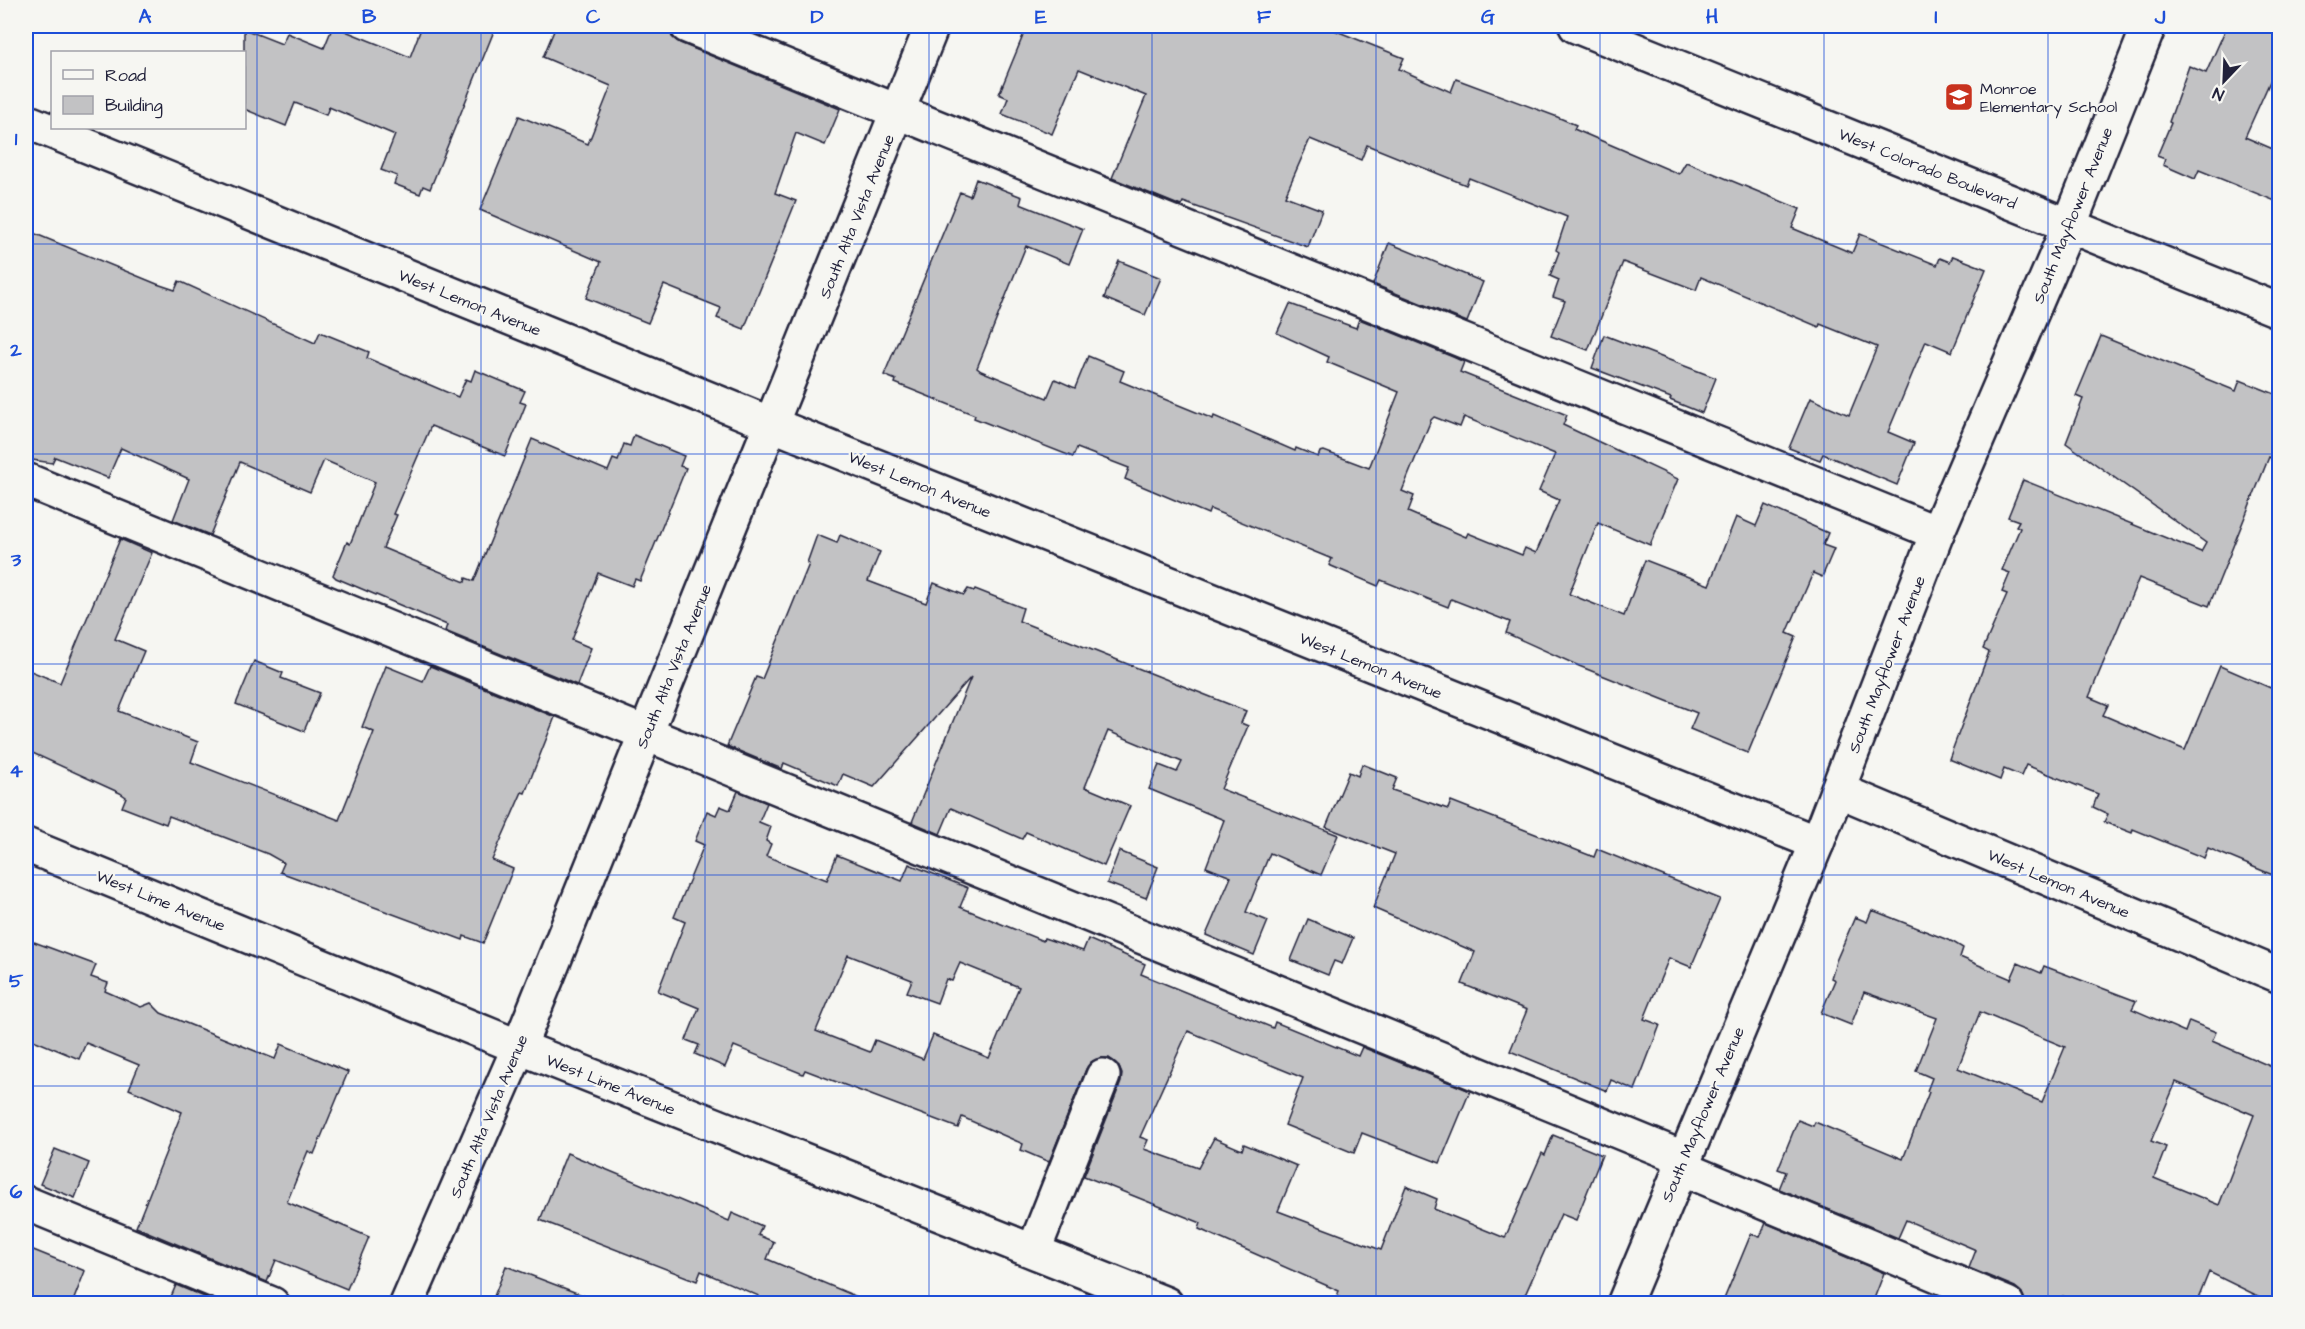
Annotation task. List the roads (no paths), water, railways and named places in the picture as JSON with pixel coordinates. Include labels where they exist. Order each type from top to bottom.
[{"type":"street","points":[[687,26],[1937,533]]},
{"type":"street","name":"South Alta Vista Avenue","points":[[407,1304],[519,1047],[932,26]]},
{"type":"street","name":"West Colorado Boulevard","points":[[1576,26],[2280,311]]},
{"type":"street","name":"South Mayflower Avenue","points":[[1624,1304],[1681,1162],[1817,843],[1937,533],[2069,226],[2150,26]]},
{"type":"street","name":"West Lemon Avenue","points":[[26,121],[771,424],[1817,843]]},
{"type":"street","points":[[26,480],[1681,1162],[2007,1304]]},
{"type":"street","name":"West Lemon Avenue","points":[[1838,790],[2280,976]]},
{"type":"street","name":"West Lime Avenue","points":[[26,845],[519,1047],[1166,1304]]},
{"type":"street","points":[[1034,1250],[1103,1076]]},
{"type":"street","points":[[26,1203],[271,1303]]},
{"type":"place","name":"Monroe Elementary School","points":[[1959,97]]}]
